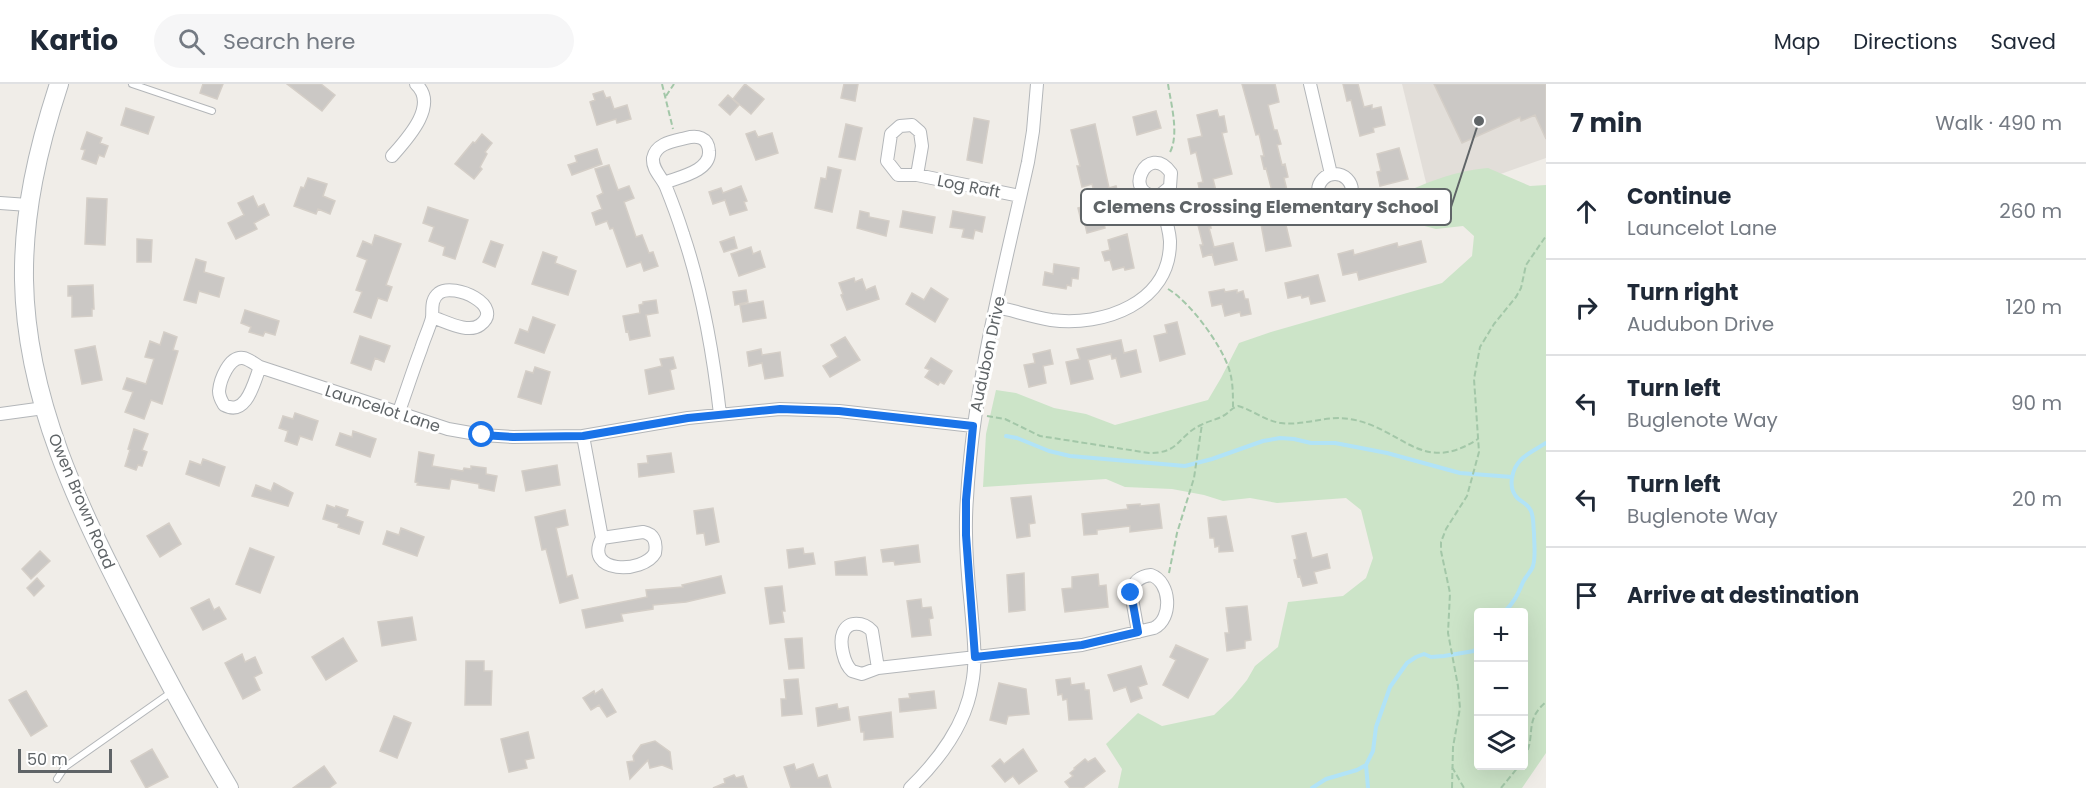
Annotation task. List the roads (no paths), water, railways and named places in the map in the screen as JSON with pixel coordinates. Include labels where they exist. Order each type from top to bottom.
[{"type":"street","name":"Owen Brown Road","points":[[59,84],[39,147],[28,205],[25,248],[26,308],[35,371],[57,450],[91,531],[173,691],[229,788]]},
{"type":"street","name":"Audubon Drive","points":[[910,788],[937,759],[957,727],[972,686],[975,657],[966,535],[966,500],[973,426],[1034,131],[1037,84]]},
{"type":"street","points":[[1310,84],[1331,174]]},
{"type":"street","points":[[393,156],[416,126],[422,114],[424,102],[419,87]]},
{"type":"street","points":[[664,183],[700,168],[709,158],[708,144],[704,139],[691,136],[676,140],[659,147],[654,156],[655,170],[664,183],[696,275],[713,352],[720,414]]},
{"type":"street","points":[[1157,163],[1163,164],[1171,173],[1172,181],[1167,192],[1159,196],[1144,192],[1139,182],[1140,173],[1148,165],[1157,163]]},
{"type":"street","name":"Log Raft","points":[[917,175],[1020,196]]},
{"type":"street","points":[[997,307],[1051,320],[1080,321],[1119,312],[1135,304],[1150,293],[1164,271],[1170,240],[1159,196]]},
{"type":"street","points":[[0,203],[28,205]]},
{"type":"street","points":[[398,414],[432,317]]},
{"type":"street","name":"Launcelot Lane","points":[[260,367],[398,414],[448,429],[482,435],[583,436],[659,422],[770,409],[807,409],[973,426]]},
{"type":"street","points":[[0,414],[44,408]]},
{"type":"street","points":[[583,436],[602,538],[598,549],[600,556],[610,567],[621,567],[642,563],[653,558],[656,553],[655,541],[649,533],[602,538]]},
{"type":"street","points":[[878,668],[1082,645],[1138,632],[1154,628],[1161,625],[1167,612],[1161,580],[1151,575],[1140,578],[1132,588],[1138,632]]},
{"type":"lane","points":[[132,84],[212,111]]},
{"type":"lane","points":[[57,780],[65,767],[173,691]]},
{"type":"waterway","points":[[1006,436],[1070,456],[1185,466],[1263,441],[1280,438],[1294,439],[1311,443],[1335,443],[1387,453],[1460,473],[1512,477]]},
{"type":"waterway","points":[[1507,608],[1532,568],[1534,558],[1533,516],[1529,508],[1513,491],[1511,482],[1520,461],[1546,443]]},
{"type":"waterway","points":[[1312,788],[1326,779],[1366,765],[1373,751],[1376,727],[1390,687],[1407,663],[1424,654],[1431,657],[1474,651]]},
{"type":"waterway","points":[[1366,765],[1368,788]]},
{"type":"place","name":"Clemens Crossing Elementary School","points":[[1479,121]]}]
